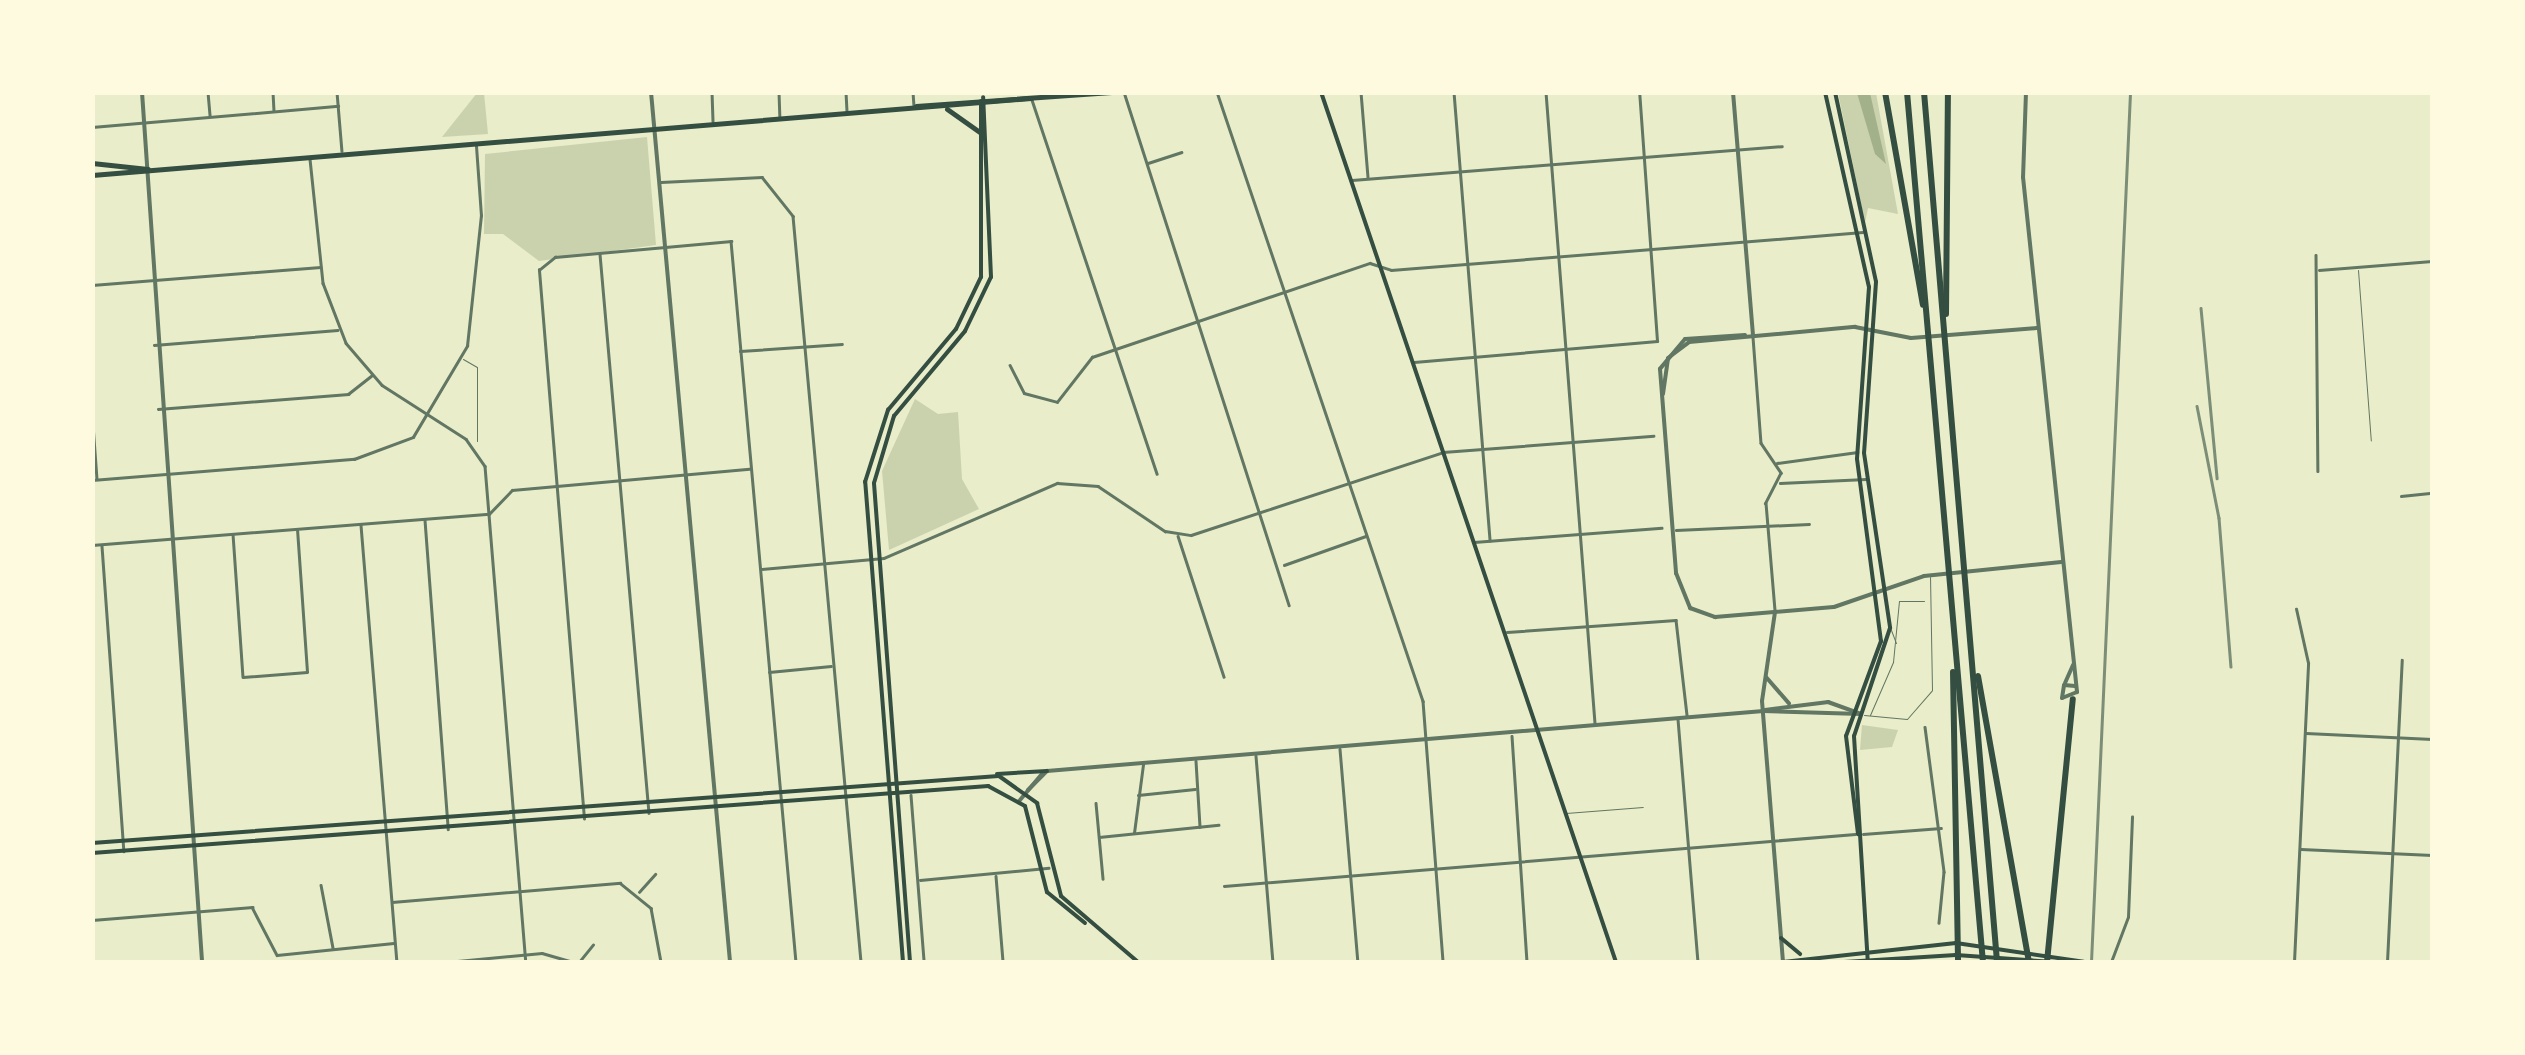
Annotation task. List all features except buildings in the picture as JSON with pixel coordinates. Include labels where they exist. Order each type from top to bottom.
[{"type":"highway","points":[[1883,92],[1927,326]]},
{"type":"highway","points":[[1907,92],[1983,962]]},
{"type":"highway","points":[[1924,92],[1997,962]]},
{"type":"highway","points":[[1944,320],[1948,92]]},
{"type":"highway","points":[[1954,651],[1957,959]]},
{"type":"highway","points":[[1974,660],[2029,962]]},
{"type":"highway","points":[[2046,962],[2073,700]]},
{"type":"main road","points":[[914,107],[984,106],[1056,94],[1111,92]]},
{"type":"main road","points":[[1321,92],[1616,962]]},
{"type":"main road","points":[[1825,92],[1869,287],[1860,480],[1879,593],[1880,652],[1851,715],[1868,962]]},
{"type":"main road","points":[[1834,92],[1864,232],[1875,330],[1860,452],[1888,589],[1890,628],[1861,714],[1858,834]]},
{"type":"main road","points":[[910,962],[874,483],[889,428],[971,322],[991,276],[983,95]]},
{"type":"main road","points":[[92,175],[914,107],[983,95],[1031,98]]},
{"type":"main road","points":[[903,962],[868,560],[865,482],[880,425],[956,329],[981,276],[980,133],[984,106]]},
{"type":"main road","points":[[944,108],[980,133]]},
{"type":"main road","points":[[92,163],[148,169]]},
{"type":"main road","points":[[92,843],[383,825],[1047,771]]},
{"type":"main road","points":[[992,775],[1028,790],[1043,817],[1048,868],[1085,923]]},
{"type":"main road","points":[[92,852],[384,834],[988,786],[1020,800],[1034,825],[1039,870],[1059,909],[1138,962]]},
{"type":"main road","points":[[1781,938],[1804,956]]},
{"type":"main road","points":[[1783,962],[1804,956],[1956,943],[2028,949],[2082,962]]},
{"type":"main road","points":[[1844,962],[2054,962]]},
{"type":"street","points":[[142,92],[148,169],[149,280],[189,836],[202,962]]},
{"type":"street","points":[[208,92],[210,117]]},
{"type":"street","points":[[273,92],[274,112]]},
{"type":"street","points":[[337,92],[342,155]]},
{"type":"street","points":[[651,92],[730,962]]},
{"type":"street","points":[[712,92],[714,123]]},
{"type":"street","points":[[779,92],[780,118]]},
{"type":"street","points":[[846,92],[847,112]]},
{"type":"street","points":[[913,92],[914,107]]},
{"type":"street","points":[[1124,92],[1283,566],[1289,605]]},
{"type":"street","points":[[1217,92],[1423,701],[1443,962]]},
{"type":"street","points":[[1361,92],[1368,179]]},
{"type":"street","points":[[1454,92],[1490,541]]},
{"type":"street","points":[[1546,92],[1596,724]]},
{"type":"street","points":[[1412,362],[1656,341],[1639,92]]},
{"type":"street","points":[[1733,92],[1761,442],[1777,463],[1779,482],[1767,500],[1775,612],[1764,675],[1763,711],[1783,962]]},
{"type":"street","points":[[2025,92],[2037,328],[2073,665],[2073,700],[2060,696],[2073,665]]},
{"type":"street","points":[[1031,98],[1158,474]]},
{"type":"street","points":[[92,126],[338,106]]},
{"type":"street","points":[[92,411],[95,479],[368,457],[406,442],[428,415],[463,358],[481,216],[476,145]]},
{"type":"street","points":[[1350,180],[1782,146]]},
{"type":"street","points":[[1147,164],[1181,152]]},
{"type":"street","points":[[310,158],[322,267],[338,330],[372,375],[473,445],[489,514],[526,962]]},
{"type":"street","points":[[659,182],[744,175],[777,186],[793,216],[861,962]]},
{"type":"street","points":[[1010,366],[1024,393],[1051,403],[1070,393],[1092,358],[1114,348],[1285,292],[1380,267],[1467,264],[1864,232]]},
{"type":"street","points":[[584,818],[542,264],[600,253],[730,241],[796,962]]},
{"type":"street","points":[[600,253],[649,814]]},
{"type":"street","points":[[2316,255],[2318,471]]},
{"type":"street","points":[[2316,270],[2432,261]]},
{"type":"street","points":[[92,285],[322,267]]},
{"type":"street","points":[[2037,328],[1911,338],[1866,329],[1745,335],[1678,348],[1662,394],[1678,585],[1690,608],[1715,617],[1775,612],[1879,593],[1930,575],[2061,562]]},
{"type":"street","points":[[154,344],[338,330]]},
{"type":"street","points":[[740,351],[842,344]]},
{"type":"street","points":[[158,409],[348,394],[372,375]]},
{"type":"street","points":[[1178,535],[1265,512],[1443,452],[1653,436]]},
{"type":"street","points":[[473,445],[477,441]]},
{"type":"street","points":[[1777,463],[1860,452]]},
{"type":"street","points":[[92,545],[489,514],[512,490],[750,469]]},
{"type":"street","points":[[1779,482],[1868,479]]},
{"type":"street","points":[[759,569],[877,559],[1067,482],[1103,488],[1178,535],[1224,677]]},
{"type":"street","points":[[2402,496],[2432,493]]},
{"type":"street","points":[[425,519],[448,829]]},
{"type":"street","points":[[361,524],[397,962]]},
{"type":"street","points":[[1673,531],[1809,524]]},
{"type":"street","points":[[1474,542],[1661,528]]},
{"type":"street","points":[[233,534],[243,677],[307,672],[297,529]]},
{"type":"street","points":[[1283,566],[1368,536]]},
{"type":"street","points":[[102,544],[124,850]]},
{"type":"street","points":[[2294,962],[2308,664],[2296,610]]},
{"type":"street","points":[[1505,632],[1678,621],[1687,717]]},
{"type":"street","points":[[2387,962],[2402,660]]},
{"type":"street","points":[[768,672],[832,666]]},
{"type":"street","points":[[1764,675],[1794,704]]},
{"type":"street","points":[[2064,685],[2075,686]]},
{"type":"street","points":[[1763,711],[1794,704],[1855,708],[1861,714]]},
{"type":"street","points":[[1020,800],[1047,771],[1512,736],[1596,724],[1763,711],[1861,714]]},
{"type":"street","points":[[1678,718],[1698,962]]},
{"type":"street","points":[[1925,727],[1941,828],[1939,923]]},
{"type":"street","points":[[2305,733],[2432,739]]},
{"type":"street","points":[[1512,736],[1527,962]]},
{"type":"street","points":[[1340,750],[1358,962]]},
{"type":"street","points":[[1256,756],[1273,962]]},
{"type":"street","points":[[1196,760],[1200,827]]},
{"type":"street","points":[[1134,834],[1143,765]]},
{"type":"street","points":[[1138,794],[1196,789]]},
{"type":"street","points":[[910,792],[924,962]]},
{"type":"street","points":[[1096,803],[1103,879]]},
{"type":"street","points":[[2111,962],[2128,917],[2132,817]]},
{"type":"street","points":[[1099,837],[1218,825]]},
{"type":"street","points":[[1224,886],[1941,828]]},
{"type":"street","points":[[2300,849],[2432,856]]},
{"type":"street","points":[[918,881],[1048,868]]},
{"type":"street","points":[[638,892],[655,874]]},
{"type":"street","points":[[996,875],[1003,962]]},
{"type":"street","points":[[390,902],[600,881],[638,892],[651,908],[661,962]]},
{"type":"street","points":[[321,885],[333,950]]},
{"type":"street","points":[[92,920],[196,909],[259,909],[273,954],[395,943]]},
{"type":"street","points":[[579,962],[593,945]]},
{"type":"street","points":[[447,962],[525,954],[573,962]]},
{"type":"lane","points":[[2357,267],[2371,441]]},
{"type":"lane","points":[[463,358],[477,367],[477,441]]},
{"type":"lane","points":[[1861,714],[1907,720],[1932,690],[1936,635],[1927,603],[1930,575]]},
{"type":"lane","points":[[1870,716],[1897,646],[1899,601],[1927,603]]},
{"type":"lane","points":[[1890,628],[1897,646]]},
{"type":"lane","points":[[1566,813],[1642,807]]},
{"type":"shaded area","points":[[477,93],[484,93],[488,134],[442,137]]},
{"type":"shaded area","points":[[1838,93],[1876,93],[1898,214],[1868,208],[1865,223]]},
{"type":"shaded area","points":[[1857,93],[1870,93],[1886,164],[1875,154]]},
{"type":"shaded area","points":[[647,137],[656,245],[539,261],[503,234],[484,234],[485,154]]},
{"type":"shaded area","points":[[915,399],[938,414],[958,412],[962,479],[979,509],[889,550],[882,471]]},
{"type":"shaded area","points":[[1862,725],[1898,730],[1892,747],[1860,750]]},
{"type":"railway","points":[[2091,962],[2130,92]]},
{"type":"railway","points":[[2201,308],[2217,478]]},
{"type":"railway","points":[[2197,406],[2219,518],[2231,667]]}]
